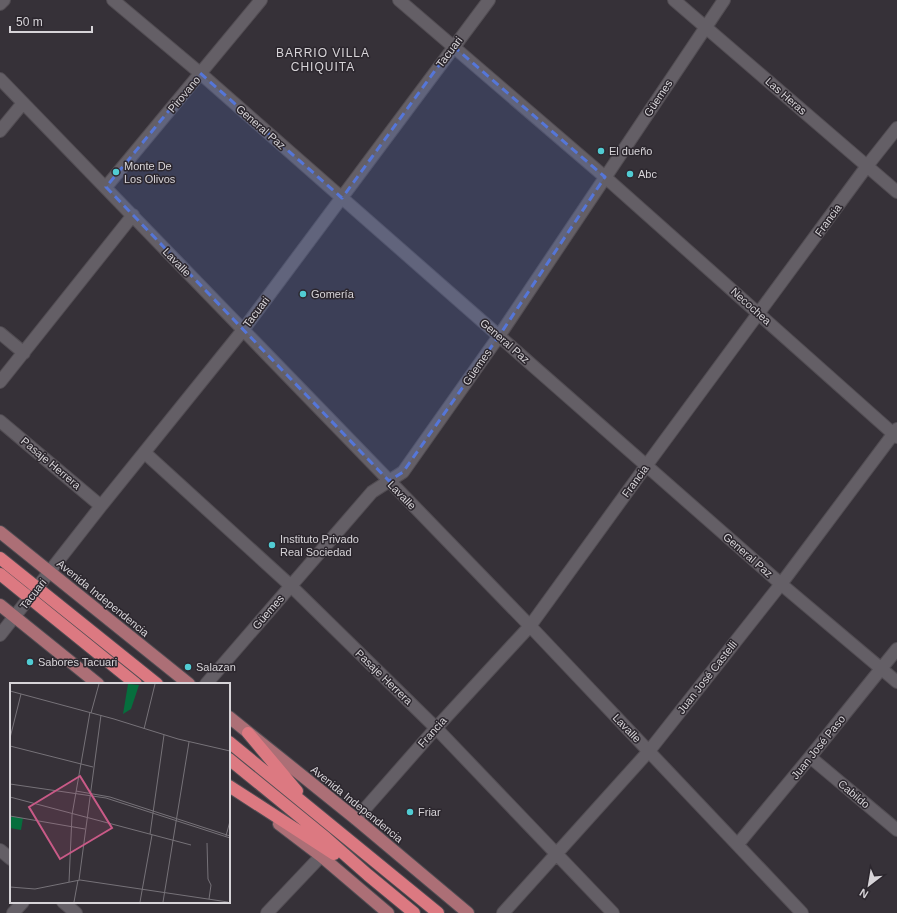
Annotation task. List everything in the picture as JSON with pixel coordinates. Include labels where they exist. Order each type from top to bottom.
[{"type":"highway","points":[[0,558],[33,593],[135,683]]},
{"type":"highway","points":[[0,574],[33,593],[156,683]]},
{"type":"highway","points":[[248,733],[299,794],[351,843]]},
{"type":"highway","points":[[230,743],[438,913]]},
{"type":"highway","points":[[230,760],[320,833],[414,913]]},
{"type":"highway","points":[[230,787],[368,875]]},
{"type":"main road","name":"Avenida Independencia","points":[[0,532],[188,683]]},
{"type":"main road","points":[[0,605],[97,683]]},
{"type":"main road","name":"Avenida Independencia","points":[[230,718],[356,818],[468,913]]},
{"type":"main road","points":[[230,787],[321,856],[388,913]]},
{"type":"street","points":[[0,4],[4,0]]},
{"type":"street","name":"General Paz","points":[[113,0],[200,73],[781,584],[897,682]]},
{"type":"street","name":"Pirovano","points":[[106,187],[261,0]]},
{"type":"street","points":[[399,0],[453,46]]},
{"type":"street","name":"Tacuari","points":[[0,635],[101,506],[243,330],[453,46],[489,0]]},
{"type":"street","name":"Las Heras","points":[[674,0],[897,192]]},
{"type":"street","name":"Güemes","points":[[207,683],[372,492],[403,472],[499,336],[724,0]]},
{"type":"street","name":"Necochea","points":[[453,46],[605,177],[896,433]]},
{"type":"street","name":"Lavalle","points":[[0,79],[530,626],[802,913]]},
{"type":"street","points":[[0,131],[23,103]]},
{"type":"street","name":"Francia","points":[[356,818],[530,626],[867,166],[897,128]]},
{"type":"street","points":[[0,382],[133,215]]},
{"type":"street","points":[[0,333],[24,353]]},
{"type":"street","name":"Pasaje Herrera","points":[[0,421],[101,506]]},
{"type":"street","name":"Juan José Castelli","points":[[503,913],[649,751],[781,584],[896,433]]},
{"type":"street","name":"Pasaje Herrera","points":[[145,453],[291,586],[436,728],[613,913]]},
{"type":"street","name":"Juan José Paso","points":[[738,844],[810,758],[880,668],[897,649]]},
{"type":"street","name":"Cabildo","points":[[810,758],[897,830]]},
{"type":"street","points":[[0,850],[10,858]]},
{"type":"street","points":[[267,913],[321,856]]},
{"type":"street","points":[[13,913],[22,903]]},
{"type":"street","points":[[64,903],[76,913]]},
{"type":"highlighted area","points":[[453,46],[605,177],[499,336],[403,472],[389,481],[106,187],[200,73],[342,198]]},
{"type":"place","name":"El dueño","points":[[601,151]]},
{"type":"place","name":"Monte De Los Olivos","points":[[116,172]]},
{"type":"place","name":"Abc","points":[[630,174]]},
{"type":"place","name":"Gomería","points":[[303,294]]},
{"type":"place","name":"Instituto Privado Real Sociedad","points":[[272,545]]},
{"type":"place","name":"Sabores Tacuari","points":[[30,662]]},
{"type":"place","name":"Salazan","points":[[188,667]]},
{"type":"place","name":"Friar","points":[[410,812]]},
{"type":"district","name":"BARRIO VILLA CHIQUITA","points":[[323,60]]}]
